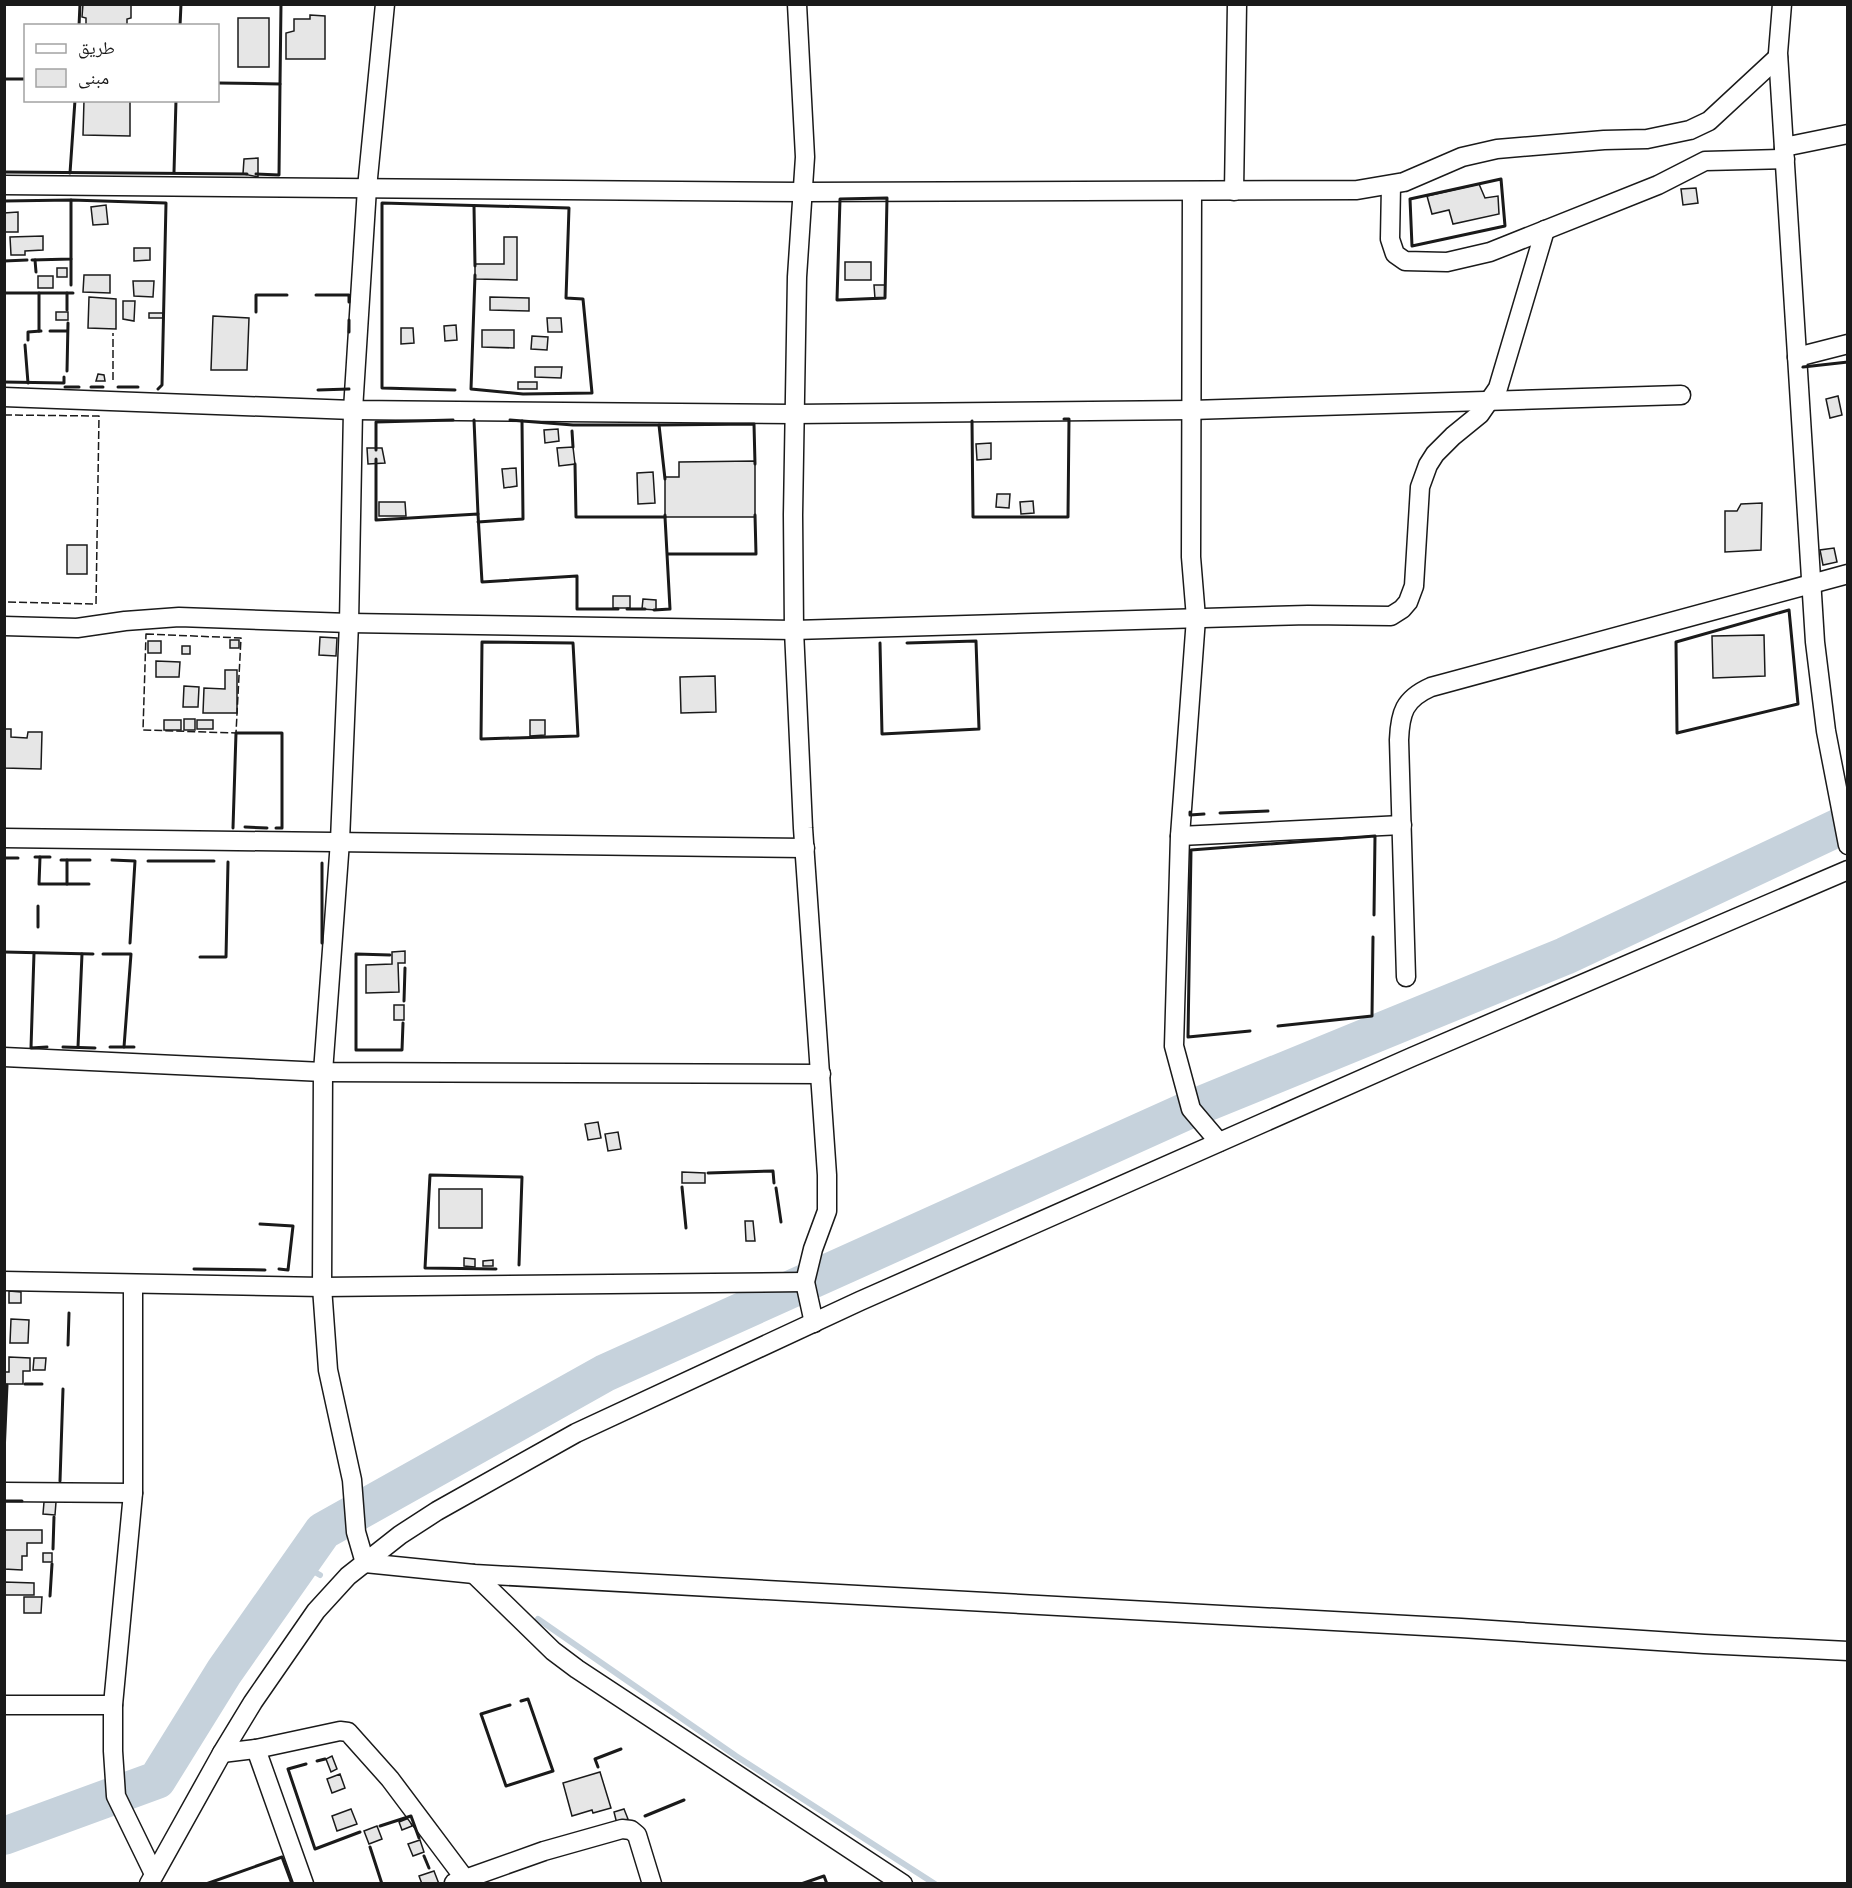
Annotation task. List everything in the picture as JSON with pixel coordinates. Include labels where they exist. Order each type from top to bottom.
[{"type":"street","points":[[365,1563],[356,1532],[352,1480],[328,1370],[321,1287],[322,1072],[340,841],[349,623],[353,410],[367,188],[385,4]]},
{"type":"street","points":[[797,4],[805,157],[797,277],[794,414],[794,630],[805,848],[827,1175],[827,1211],[813,1249],[805,1282],[814,1323]]},
{"type":"street","points":[[1234,191],[1237,4]]},
{"type":"street","points":[[1782,4],[1778,57],[1811,584],[1820,687],[1848,845]]},
{"type":"street","points":[[4,185],[803,192],[1357,190],[1391,185],[1426,174],[1462,157],[1497,149],[1604,140],[1647,140],[1690,130],[1709,121],[1778,57]]},
{"type":"street","points":[[1391,185],[1392,247],[1395,254],[1405,261],[1447,262],[1490,252],[1677,177],[1705,161],[1784,153],[1848,134]]},
{"type":"street","points":[[1192,192],[1191,557],[1197,618],[1180,836],[1174,1046],[1191,1109],[1219,1142]]},
{"type":"street","points":[[4,626],[77,628],[134,620],[179,617],[349,623],[794,630],[1308,615],[1391,616],[1402,609],[1412,594],[1414,586],[1420,487],[1423,476],[1439,449],[1480,414],[1503,374],[1545,230]]},
{"type":"street","points":[[1797,357],[1848,344]]},
{"type":"street","points":[[4,397],[353,410],[794,414],[1191,410],[1681,395]]},
{"type":"street","points":[[1406,977],[1400,718],[1405,707],[1421,692],[1431,687],[1848,574]]},
{"type":"street","points":[[1180,836],[1402,825]]},
{"type":"street","points":[[4,838],[805,848]]},
{"type":"street","points":[[152,1879],[252,1702],[316,1611],[332,1592],[365,1563],[400,1535],[437,1511],[576,1433],[1005,1236],[1451,1040],[1848,870]]},
{"type":"street","points":[[4,1057],[322,1072],[821,1074]]},
{"type":"street","points":[[4,1281],[321,1287],[805,1282]]},
{"type":"street","points":[[133,1284],[133,1493],[113,1705],[116,1796],[152,1879]]},
{"type":"street","points":[[4,1492],[133,1493]]},
{"type":"street","points":[[365,1563],[474,1574],[1848,1651]]},
{"type":"street","points":[[474,1574],[553,1651],[577,1669],[903,1884]]},
{"type":"street","points":[[4,1705],[113,1705]]},
{"type":"street","points":[[222,1753],[256,1749],[340,1731],[348,1732],[390,1779],[459,1881],[544,1851],[622,1829],[631,1830],[637,1835],[652,1884]]},
{"type":"street","points":[[256,1749],[304,1884]]},
{"type":"building","points":[[83,4],[131,4],[131,18],[127,19],[127,24],[86,24],[86,18],[82,17]]},
{"type":"building","points":[[310,15],[325,16],[325,59],[286,59],[286,33],[294,31],[294,19],[310,19]]},
{"type":"building","points":[[238,18],[269,18],[269,67],[238,67]]},
{"type":"building","points":[[84,102],[130,102],[130,136],[83,135]]},
{"type":"building","points":[[258,158],[258,177],[243,174],[244,159]]},
{"type":"building","points":[[1479,184],[1485,198],[1498,196],[1499,214],[1453,224],[1449,210],[1432,214],[1427,196]]},
{"type":"building","points":[[1696,188],[1698,203],[1683,205],[1681,189]]},
{"type":"building","points":[[106,205],[108,224],[93,225],[91,207]]},
{"type":"building","points":[[18,212],[18,232],[4,232],[4,213]]},
{"type":"building","points":[[43,236],[43,250],[25,251],[25,255],[11,255],[10,237]]},
{"type":"building","points":[[504,237],[517,237],[517,280],[475,279],[475,264],[504,264]]},
{"type":"building","points":[[134,248],[150,248],[150,260],[134,261]]},
{"type":"building","points":[[845,262],[871,262],[871,280],[845,280]]},
{"type":"building","points":[[57,268],[67,268],[67,277],[57,277]]},
{"type":"building","points":[[84,275],[110,275],[110,293],[83,292]]},
{"type":"building","points":[[38,276],[53,276],[53,288],[38,288]]},
{"type":"building","points":[[133,281],[154,281],[153,297],[134,296]]},
{"type":"building","points":[[874,285],[885,285],[885,298],[875,299]]},
{"type":"building","points":[[89,297],[116,299],[116,329],[88,328]]},
{"type":"building","points":[[490,297],[529,298],[529,311],[490,310]]},
{"type":"building","points":[[123,301],[135,301],[134,321],[123,319]]},
{"type":"building","points":[[56,312],[68,312],[68,320],[56,320]]},
{"type":"building","points":[[149,313],[163,313],[163,318],[149,318]]},
{"type":"building","points":[[213,316],[249,318],[247,370],[211,370]]},
{"type":"building","points":[[547,318],[561,318],[562,332],[548,332]]},
{"type":"building","points":[[456,325],[457,340],[445,341],[444,326]]},
{"type":"building","points":[[401,328],[413,328],[414,343],[401,344]]},
{"type":"building","points":[[482,330],[514,330],[514,348],[482,347]]},
{"type":"building","points":[[532,336],[548,337],[547,350],[531,349]]},
{"type":"building","points":[[535,367],[562,367],[561,378],[535,377]]},
{"type":"building","points":[[98,374],[104,375],[105,381],[96,381]]},
{"type":"building","points":[[518,382],[537,382],[537,389],[518,389]]},
{"type":"building","points":[[1838,396],[1842,415],[1830,418],[1826,399]]},
{"type":"building","points":[[558,429],[559,441],[545,443],[544,430]]},
{"type":"building","points":[[991,443],[991,459],[977,460],[976,444]]},
{"type":"building","points":[[573,447],[575,464],[559,466],[557,448]]},
{"type":"building","points":[[367,448],[382,448],[385,463],[368,464]]},
{"type":"building","points":[[755,461],[755,517],[665,517],[665,477],[679,477],[679,462]]},
{"type":"building","points":[[516,468],[517,486],[504,488],[502,469]]},
{"type":"building","points":[[653,472],[655,503],[638,504],[637,473]]},
{"type":"building","points":[[997,494],[1010,494],[1009,508],[996,507]]},
{"type":"building","points":[[1033,501],[1034,513],[1021,514],[1020,502]]},
{"type":"building","points":[[379,502],[405,502],[406,516],[379,516]]},
{"type":"building","points":[[1762,503],[1761,550],[1725,552],[1725,511],[1737,511],[1741,504]]},
{"type":"building","points":[[67,545],[87,545],[87,574],[67,574]]},
{"type":"building","points":[[1834,548],[1837,562],[1823,565],[1820,550]]},
{"type":"building","points":[[613,596],[630,596],[630,608],[613,608]]},
{"type":"building","points":[[643,599],[656,600],[656,610],[642,609]]},
{"type":"building","points":[[1764,635],[1765,676],[1713,678],[1712,636]]},
{"type":"building","points":[[320,637],[337,638],[336,656],[319,655]]},
{"type":"building","points":[[230,640],[239,640],[239,648],[230,648]]},
{"type":"building","points":[[148,641],[161,641],[161,653],[148,653]]},
{"type":"building","points":[[182,646],[190,646],[190,654],[182,654]]},
{"type":"building","points":[[156,661],[180,662],[179,677],[156,677]]},
{"type":"building","points":[[225,670],[237,670],[237,713],[203,713],[204,688],[225,689]]},
{"type":"building","points":[[715,676],[716,712],[681,713],[680,677]]},
{"type":"building","points":[[184,686],[199,687],[198,707],[183,707]]},
{"type":"building","points":[[184,719],[195,719],[195,730],[184,730]]},
{"type":"building","points":[[164,720],[181,720],[181,730],[164,730]]},
{"type":"building","points":[[197,720],[213,720],[213,729],[197,729]]},
{"type":"building","points":[[530,720],[545,720],[545,735],[530,736]]},
{"type":"building","points":[[4,729],[11,729],[11,737],[27,738],[28,732],[42,732],[41,769],[4,768]]},
{"type":"building","points":[[405,951],[405,963],[398,963],[399,992],[366,993],[366,965],[392,964],[392,952]]},
{"type":"building","points":[[394,1005],[404,1005],[404,1020],[394,1020]]},
{"type":"building","points":[[598,1122],[601,1138],[588,1140],[585,1124]]},
{"type":"building","points":[[618,1132],[621,1149],[608,1151],[605,1134]]},
{"type":"building","points":[[682,1172],[705,1173],[705,1183],[682,1183]]},
{"type":"building","points":[[439,1189],[482,1189],[482,1228],[439,1228]]},
{"type":"building","points":[[745,1221],[753,1221],[755,1241],[746,1241]]},
{"type":"building","points":[[464,1258],[475,1259],[475,1267],[464,1266]]},
{"type":"building","points":[[493,1260],[493,1266],[483,1266],[483,1261]]},
{"type":"building","points":[[9,1291],[21,1292],[21,1303],[9,1303]]},
{"type":"building","points":[[11,1319],[29,1320],[28,1343],[10,1343]]},
{"type":"building","points":[[9,1357],[30,1358],[30,1371],[23,1371],[23,1384],[4,1384],[4,1372],[9,1372]]},
{"type":"building","points":[[34,1358],[46,1358],[45,1370],[33,1370]]},
{"type":"building","points":[[44,1502],[56,1502],[55,1515],[43,1514]]},
{"type":"building","points":[[4,1530],[42,1530],[42,1543],[27,1543],[27,1556],[22,1556],[22,1570],[4,1569]]},
{"type":"building","points":[[43,1553],[52,1553],[52,1562],[43,1562]]},
{"type":"building","points":[[4,1582],[34,1583],[34,1595],[5,1595],[4,1609]]},
{"type":"building","points":[[24,1597],[42,1597],[41,1613],[24,1613]]},
{"type":"building","points":[[332,1756],[337,1769],[331,1772],[326,1759]]},
{"type":"building","points":[[600,1772],[611,1808],[593,1813],[592,1810],[572,1816],[563,1783]]},
{"type":"building","points":[[340,1774],[345,1788],[332,1793],[327,1779]]},
{"type":"building","points":[[351,1809],[357,1824],[337,1831],[332,1816]]},
{"type":"building","points":[[624,1809],[628,1819],[617,1824],[614,1812]]},
{"type":"building","points":[[409,1818],[412,1826],[402,1830],[399,1822]]},
{"type":"building","points":[[377,1826],[382,1839],[369,1844],[364,1831]]},
{"type":"building","points":[[420,1840],[424,1852],[413,1856],[408,1844]]},
{"type":"building","points":[[434,1871],[439,1884],[422,1884],[419,1876]]},
{"type":"waterway","points":[[4,1836],[157,1780],[224,1672],[323,1531],[605,1373],[1191,1109],[1565,956],[1848,823]]},
{"type":"waterway","points":[[299,1563],[320,1575]]},
{"type":"waterway","points":[[538,1619],[736,1756],[935,1884]]},
{"type":"fence","points":[[113,333],[113,380]]},
{"type":"fence","points":[[4,415],[99,416],[96,604],[4,602]]},
{"type":"fence","points":[[146,634],[241,638],[236,733],[143,730],[146,634]]},
{"type":"wall","points":[[79,24],[80,4]]},
{"type":"wall","points":[[180,24],[181,4]]},
{"type":"wall","points":[[219,83],[280,84],[281,4]]},
{"type":"wall","points":[[4,79],[24,79]]},
{"type":"wall","points":[[256,174],[279,175],[280,84]]},
{"type":"wall","points":[[70,173],[75,102]]},
{"type":"wall","points":[[174,172],[176,102]]},
{"type":"wall","points":[[4,172],[247,174]]},
{"type":"wall","points":[[1501,179],[1505,226],[1412,246],[1410,199],[1501,179]]},
{"type":"wall","points":[[887,198],[885,298],[837,300],[840,199],[887,198]]},
{"type":"wall","points":[[4,201],[71,200],[166,203],[162,385],[158,389]]},
{"type":"wall","points":[[32,260],[71,259],[71,200]]},
{"type":"wall","points":[[455,390],[382,388],[382,203],[569,208],[566,298],[583,299],[592,393],[523,394],[471,389],[475,275]]},
{"type":"wall","points":[[474,206],[475,266]]},
{"type":"wall","points":[[71,259],[71,285]]},
{"type":"wall","points":[[4,261],[27,260]]},
{"type":"wall","points":[[35,260],[36,272]]},
{"type":"wall","points":[[4,293],[73,293]]},
{"type":"wall","points":[[39,293],[39,331]]},
{"type":"wall","points":[[67,293],[67,310]]},
{"type":"wall","points":[[256,312],[256,295],[287,295]]},
{"type":"wall","points":[[316,295],[349,295],[349,302]]},
{"type":"wall","points":[[349,320],[349,332]]},
{"type":"wall","points":[[67,371],[68,323]]},
{"type":"wall","points":[[28,340],[28,332],[41,331]]},
{"type":"wall","points":[[50,331],[67,331]]},
{"type":"wall","points":[[25,345],[28,383]]},
{"type":"wall","points":[[1803,367],[1848,362]]},
{"type":"wall","points":[[4,382],[64,383],[64,377]]},
{"type":"wall","points":[[65,387],[79,387]]},
{"type":"wall","points":[[91,387],[103,387]]},
{"type":"wall","points":[[118,387],[138,387]]},
{"type":"wall","points":[[318,390],[349,389]]},
{"type":"wall","points":[[972,421],[973,517],[1068,517],[1069,419],[1064,419]]},
{"type":"wall","points":[[376,450],[376,422],[453,420]]},
{"type":"wall","points":[[474,420],[478,514]]},
{"type":"wall","points":[[510,420],[573,425],[659,425],[665,479]]},
{"type":"wall","points":[[478,522],[523,519],[522,421]]},
{"type":"wall","points":[[659,425],[754,424],[755,464]]},
{"type":"wall","points":[[572,431],[573,447]]},
{"type":"wall","points":[[376,459],[376,520],[478,514],[482,582],[577,576],[577,609],[618,609]]},
{"type":"wall","points":[[575,464],[576,517],[665,517],[665,515]]},
{"type":"wall","points":[[668,554],[756,554],[755,515]]},
{"type":"wall","points":[[654,610],[670,609],[665,517]]},
{"type":"wall","points":[[627,609],[645,609]]},
{"type":"wall","points":[[1789,610],[1798,704],[1677,733],[1676,642],[1789,610]]},
{"type":"wall","points":[[880,643],[882,734],[979,729],[976,641],[907,643]]},
{"type":"wall","points":[[482,642],[573,643],[578,736],[481,739],[482,642]]},
{"type":"wall","points":[[233,828],[236,733],[282,733],[282,828],[276,828]]},
{"type":"wall","points":[[1220,813],[1268,811]]},
{"type":"wall","points":[[1190,812],[1190,815],[1204,814]]},
{"type":"wall","points":[[245,827],[267,828]]},
{"type":"wall","points":[[1250,1031],[1188,1037],[1191,850],[1375,836],[1374,915]]},
{"type":"wall","points":[[35,857],[50,857]]},
{"type":"wall","points":[[40,857],[39,884],[89,884]]},
{"type":"wall","points":[[4,858],[18,858]]},
{"type":"wall","points":[[61,860],[90,860]]},
{"type":"wall","points":[[67,860],[67,884]]},
{"type":"wall","points":[[112,860],[135,861],[130,943]]},
{"type":"wall","points":[[148,861],[214,861]]},
{"type":"wall","points":[[200,957],[226,957],[228,862]]},
{"type":"wall","points":[[322,863],[322,943]]},
{"type":"wall","points":[[38,906],[38,927]]},
{"type":"wall","points":[[1278,1026],[1372,1016],[1373,937]]},
{"type":"wall","points":[[4,952],[93,954]]},
{"type":"wall","points":[[34,953],[31,1048],[47,1047]]},
{"type":"wall","points":[[78,1047],[82,954]]},
{"type":"wall","points":[[103,954],[131,954],[124,1047]]},
{"type":"wall","points":[[390,955],[356,954],[356,1050],[402,1050],[403,1023]]},
{"type":"wall","points":[[404,1001],[405,968]]},
{"type":"wall","points":[[63,1047],[95,1048]]},
{"type":"wall","points":[[110,1047],[134,1047]]},
{"type":"wall","points":[[708,1173],[773,1171],[774,1183]]},
{"type":"wall","points":[[496,1269],[425,1268],[430,1175],[522,1177],[519,1265]]},
{"type":"wall","points":[[682,1187],[686,1228]]},
{"type":"wall","points":[[776,1188],[781,1222]]},
{"type":"wall","points":[[260,1224],[293,1226],[288,1270],[279,1269]]},
{"type":"wall","points":[[194,1269],[265,1270]]},
{"type":"wall","points":[[68,1345],[69,1313]]},
{"type":"wall","points":[[25,1384],[42,1384]]},
{"type":"wall","points":[[4,1454],[7,1385]]},
{"type":"wall","points":[[60,1481],[63,1389]]},
{"type":"wall","points":[[4,1501],[22,1501]]},
{"type":"wall","points":[[53,1549],[54,1517]]},
{"type":"wall","points":[[50,1596],[52,1564]]},
{"type":"wall","points":[[510,1705],[481,1714],[506,1786],[553,1771],[528,1699],[521,1701]]},
{"type":"wall","points":[[598,1767],[595,1759],[621,1749]]},
{"type":"wall","points":[[317,1761],[325,1759]]},
{"type":"wall","points":[[306,1764],[288,1769],[315,1849],[360,1832]]},
{"type":"wall","points":[[645,1816],[684,1800]]},
{"type":"wall","points":[[380,1826],[411,1816],[419,1838]]},
{"type":"wall","points":[[370,1847],[382,1884]]},
{"type":"wall","points":[[424,1856],[429,1868]]},
{"type":"wall","points":[[206,1884],[282,1857],[292,1884]]},
{"type":"wall","points":[[801,1884],[824,1876],[827,1884]]}]
